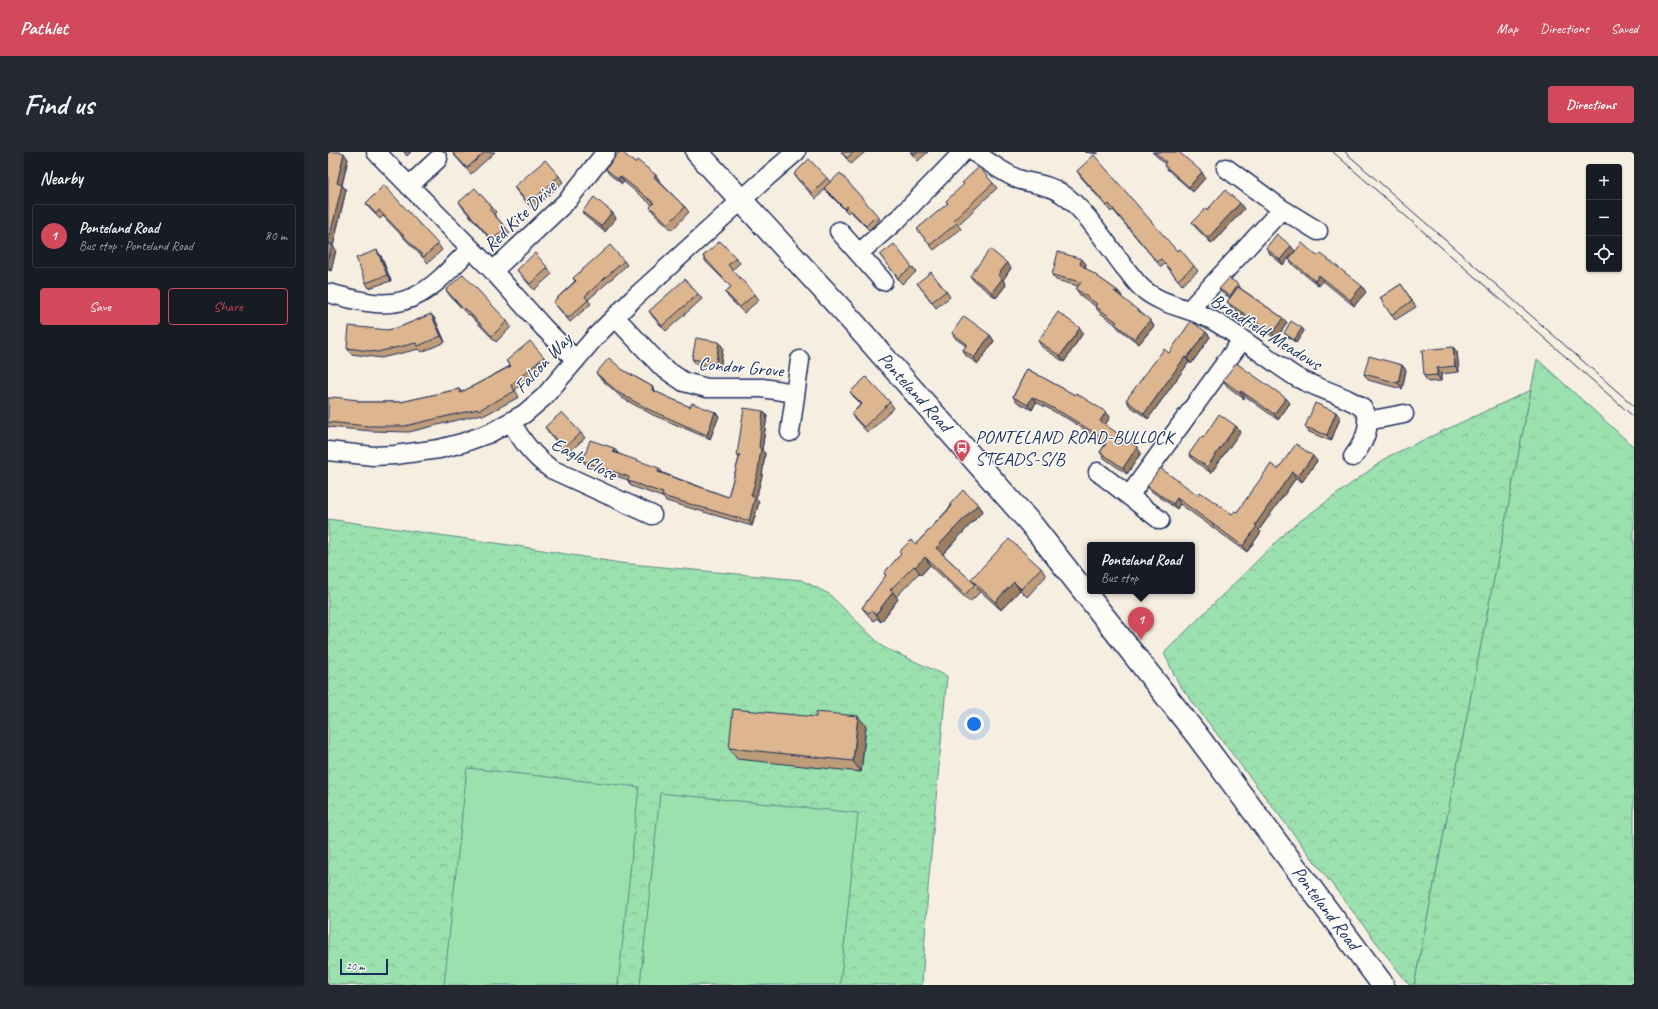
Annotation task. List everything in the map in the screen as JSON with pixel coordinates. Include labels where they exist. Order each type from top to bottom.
[{"type":"main road","name":"Ponteland Road","points":[[697,152],[853,322],[1032,525],[1196,734],[1383,985]]},
{"type":"street","name":"Red Kite Drive","points":[[376,152],[493,271],[544,328],[576,360]]},
{"type":"street","name":"Red Kite Drive","points":[[493,271],[563,206],[606,152]]},
{"type":"street","name":"Falcon Way","points":[[328,450],[374,456],[417,453],[462,443],[511,422],[535,406],[615,317],[741,200],[796,152]]},
{"type":"street","points":[[859,253],[904,212],[963,152]]},
{"type":"street","name":"Broadfield Meadows","points":[[974,152],[1007,174],[1018,179],[1055,189],[1061,193],[1083,214],[1143,288],[1165,302],[1189,310],[1214,321],[1296,377],[1322,390],[1354,402],[1364,411],[1367,421]]},
{"type":"street","points":[[409,186],[438,158]]},
{"type":"street","points":[[1226,168],[1282,209],[1318,231]]},
{"type":"street","points":[[1189,310],[1282,209]]},
{"type":"street","points":[[839,231],[883,281]]},
{"type":"street","name":"Red Kite Drive","points":[[328,293],[381,304],[396,303],[410,299],[422,294],[432,286],[470,249]]},
{"type":"street","name":"Condor Grove","points":[[615,317],[662,367],[684,382],[707,388],[762,388],[795,393]]},
{"type":"street","points":[[1129,496],[1242,340]]},
{"type":"street","name":"Condor Grove","points":[[790,432],[800,360]]},
{"type":"street","points":[[1353,457],[1365,438],[1367,421],[1404,414]]},
{"type":"street","name":"Eagle Close","points":[[511,422],[529,450],[539,461],[551,469],[652,515]]},
{"type":"street","points":[[1098,472],[1160,520]]},
{"type":"green space","points":[[1537,359],[1634,447],[1634,985],[1414,985]]},
{"type":"green space","points":[[1531,390],[1414,985],[1409,985],[1178,683],[1164,653],[1288,530],[1389,456]]},
{"type":"green space","points":[[328,519],[530,548],[620,563],[801,580],[829,594],[883,647],[947,676],[928,888],[922,985],[328,985]]},
{"type":"green space","points":[[467,768],[639,787],[618,985],[444,985]]},
{"type":"green space","points":[[660,793],[858,813],[840,985],[640,985]]},
{"type":"building","points":[[328,152],[344,153],[337,183],[342,185],[328,244]]},
{"type":"building","points":[[452,152],[485,152],[467,168]]},
{"type":"building","points":[[619,152],[622,152],[635,163],[637,160],[656,175],[654,177],[685,207],[668,224],[650,207],[654,203],[620,176],[618,179],[606,169]]},
{"type":"building","points":[[841,152],[854,152],[847,158]]},
{"type":"building","points":[[1154,152],[1179,152],[1202,172],[1189,187],[1164,165],[1166,162]]},
{"type":"building","points":[[1094,155],[1177,251],[1180,249],[1194,266],[1178,280],[1161,259],[1157,262],[1109,204],[1107,206],[1077,171]]},
{"type":"building","points":[[809,159],[827,178],[812,193],[794,174]]},
{"type":"building","points":[[545,160],[559,176],[529,204],[514,187]]},
{"type":"building","points":[[979,167],[993,183],[954,220],[957,223],[930,245],[917,229],[948,203],[946,201]]},
{"type":"building","points":[[840,173],[877,215],[866,226],[847,206],[845,209],[824,188]]},
{"type":"building","points":[[384,185],[438,244],[424,257],[379,210],[376,214],[366,203]]},
{"type":"building","points":[[475,188],[492,207],[489,209],[506,228],[492,240],[459,202]]},
{"type":"building","points":[[1225,190],[1240,203],[1208,238],[1192,222],[1206,208],[1207,210]]},
{"type":"building","points":[[594,197],[612,212],[601,226],[582,212]]},
{"type":"building","points":[[1277,234],[1291,246],[1280,260],[1266,248]]},
{"type":"building","points":[[720,241],[736,258],[728,265],[755,294],[740,307],[725,292],[731,287],[703,256]]},
{"type":"building","points":[[1302,243],[1317,256],[1320,253],[1362,286],[1350,300],[1319,275],[1315,281],[1289,259]]},
{"type":"building","points":[[328,244],[332,244],[328,261]]},
{"type":"building","points":[[894,244],[912,267],[898,278],[880,255]]},
{"type":"building","points":[[610,245],[624,261],[585,296],[588,300],[568,318],[553,302],[576,281],[573,278]]},
{"type":"building","points":[[990,249],[1007,263],[998,275],[1002,279],[992,292],[970,276]]},
{"type":"building","points":[[377,250],[387,275],[366,283],[356,258]]},
{"type":"building","points":[[1058,252],[1082,259],[1080,264],[1118,291],[1114,291],[1150,320],[1135,339],[1115,324],[1117,322],[1095,306],[1097,304],[1076,289],[1081,282],[1052,275]]},
{"type":"building","points":[[535,253],[548,268],[530,284],[517,270]]},
{"type":"building","points":[[931,272],[946,291],[932,302],[917,283]]},
{"type":"building","points":[[463,274],[507,321],[492,336],[465,308],[464,310],[446,290]]},
{"type":"building","points":[[1229,278],[1238,284],[1230,296],[1219,289]]},
{"type":"building","points":[[685,279],[698,294],[662,326],[649,311]]},
{"type":"building","points":[[1401,284],[1412,301],[1391,315],[1380,298]]},
{"type":"building","points":[[1238,287],[1283,318],[1272,333],[1227,302]]},
{"type":"building","points":[[1058,312],[1080,328],[1060,356],[1038,341]]},
{"type":"building","points":[[431,314],[441,336],[418,346],[416,343],[377,352],[347,348],[349,326],[388,330],[400,327]]},
{"type":"building","points":[[964,316],[990,335],[974,358],[963,350],[967,344],[952,333]]},
{"type":"building","points":[[1191,321],[1206,332],[1187,358],[1185,357],[1144,414],[1126,400],[1164,349],[1169,353]]},
{"type":"building","points":[[1291,321],[1302,328],[1294,340],[1284,333]]},
{"type":"building","points":[[696,338],[719,342],[716,363],[692,359]]},
{"type":"building","points":[[530,341],[544,357],[511,385],[515,391],[479,410],[405,426],[367,426],[328,422],[328,398],[333,397],[358,400],[358,402],[401,402],[459,389],[460,393],[511,366],[506,361]]},
{"type":"building","points":[[1453,347],[1455,366],[1437,368],[1437,375],[1424,376],[1422,350]]},
{"type":"building","points":[[1369,356],[1402,365],[1398,383],[1364,374]]},
{"type":"building","points":[[609,358],[623,370],[653,387],[652,390],[690,407],[692,403],[715,412],[707,435],[650,410],[619,393],[596,373]]},
{"type":"building","points":[[1236,363],[1286,398],[1274,414],[1241,391],[1240,393],[1223,380]]},
{"type":"building","points":[[1027,369],[1075,395],[1076,393],[1106,412],[1100,421],[1137,447],[1123,468],[1100,452],[1106,444],[1099,440],[1101,437],[1064,414],[1032,397],[1028,405],[1013,397]]},
{"type":"building","points":[[866,377],[890,402],[864,427],[851,414],[862,404],[850,392]]},
{"type":"building","points":[[1315,403],[1336,412],[1327,435],[1305,427]]},
{"type":"building","points":[[744,408],[763,411],[758,471],[751,496],[755,497],[749,521],[662,496],[663,493],[628,481],[629,477],[583,461],[590,440],[614,448],[613,452],[659,468],[658,472],[728,497],[740,455],[737,455]]},
{"type":"building","points":[[562,412],[581,433],[563,448],[545,427]]},
{"type":"building","points":[[1219,414],[1236,426],[1207,467],[1189,454],[1201,437],[1203,438]]},
{"type":"building","points":[[1296,444],[1313,456],[1298,476],[1292,472],[1255,525],[1257,526],[1243,546],[1177,498],[1173,504],[1147,486],[1160,468],[1198,495],[1200,492],[1232,514],[1235,511],[1237,512],[1271,464],[1278,469]]},
{"type":"building","points":[[963,490],[978,504],[936,548],[975,584],[965,595],[925,557],[890,590],[893,592],[876,614],[871,611],[869,613],[862,608],[886,575],[884,573],[901,554],[899,552],[911,540],[916,544],[952,506],[950,504]]},
{"type":"building","points":[[1009,539],[1041,568],[1021,589],[1014,582],[995,602],[971,579]]},
{"type":"building","points":[[733,709],[816,717],[816,712],[858,716],[853,761],[729,748]]},
{"type":"tram line","points":[[1333,152],[1634,417]]},
{"type":"tram line","points":[[1345,152],[1634,406]]},
{"type":"place","name":"PONTELAND ROAD-BULLOCK STEADS-S/B","points":[[962,463]]},
{"type":"place","name":"Ponteland Road","points":[[1141,640]]}]
